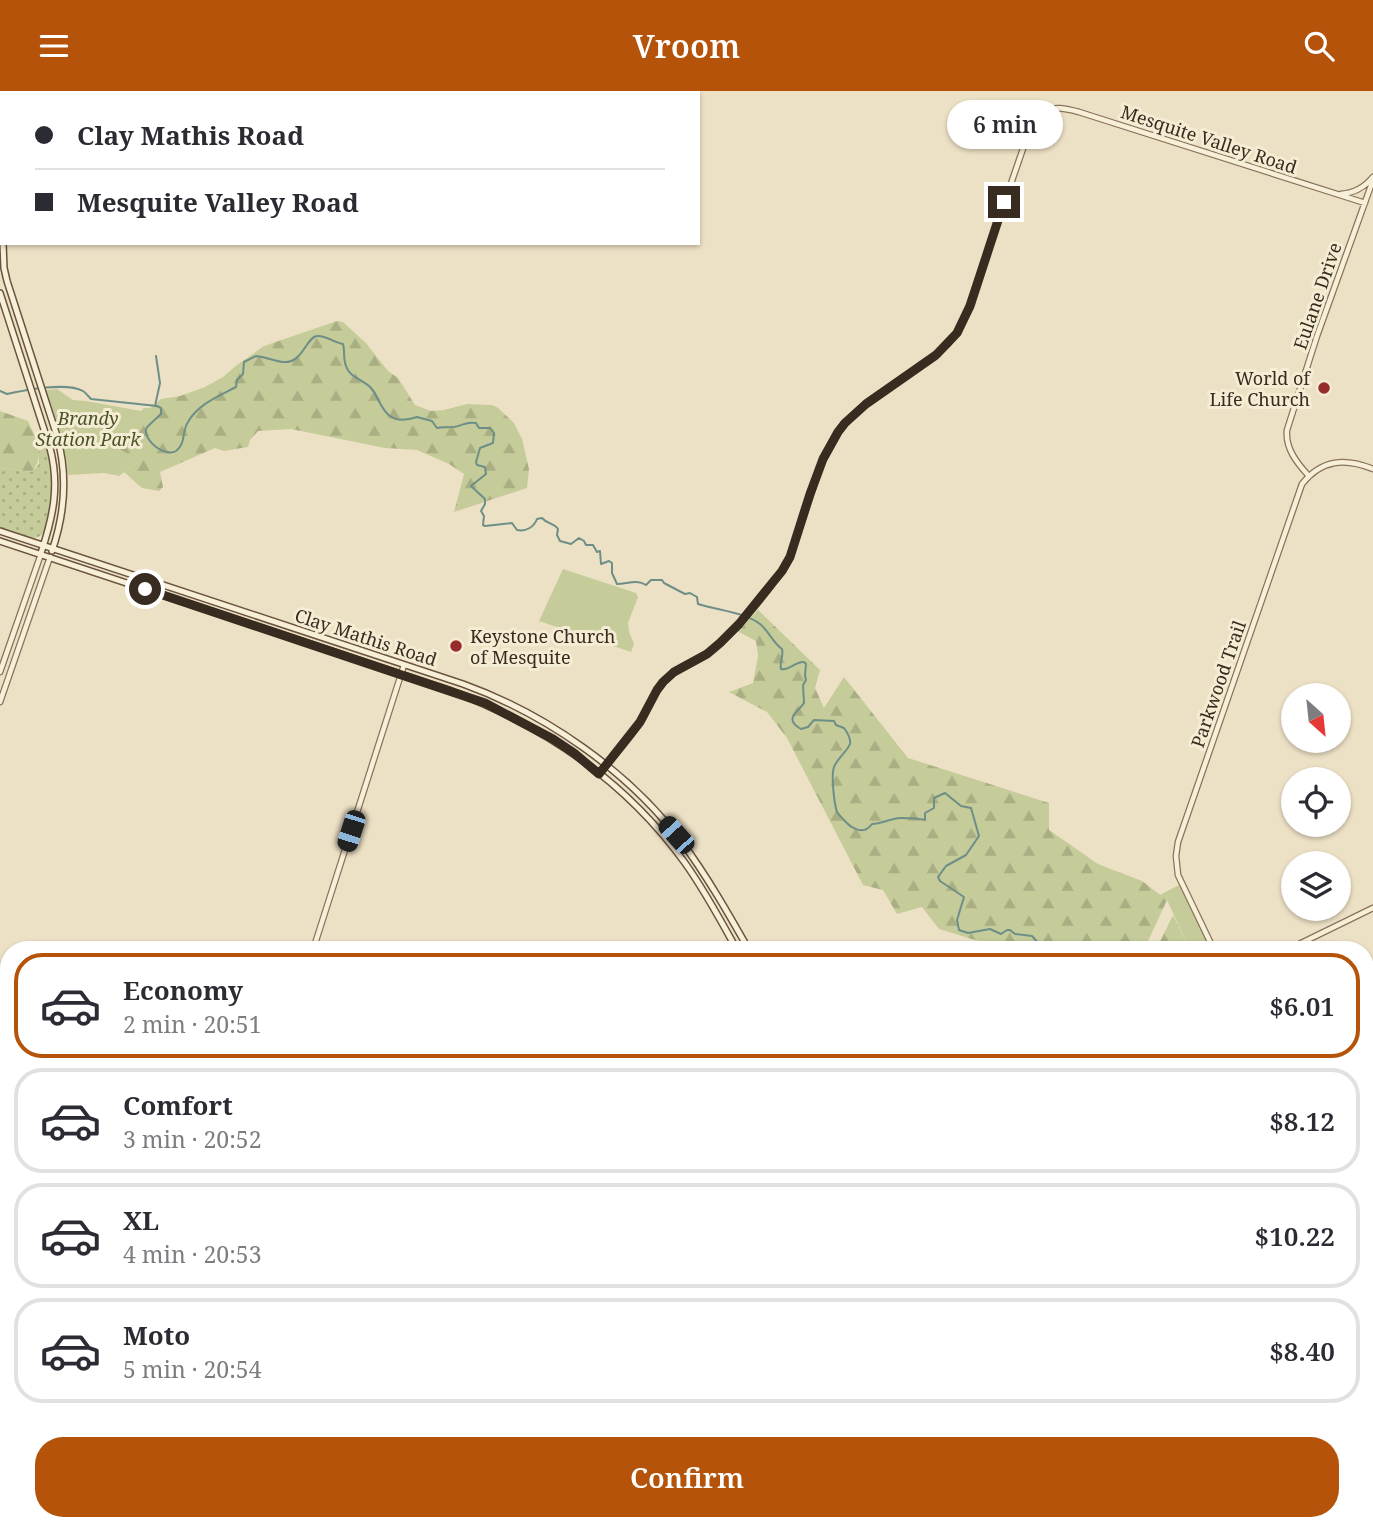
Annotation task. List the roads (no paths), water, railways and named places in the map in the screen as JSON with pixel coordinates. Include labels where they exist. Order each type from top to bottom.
[{"type":"main road","points":[[3,245],[7,281],[60,446],[64,477],[62,514],[50,556]]},
{"type":"main road","points":[[0,293],[50,448],[56,478],[51,523],[41,553]]},
{"type":"main road","name":"Clay Mathis Road","points":[[0,531],[479,690],[517,707],[558,730],[607,765],[631,787],[679,838],[713,887],[744,941]]},
{"type":"main road","name":"Clay Mathis Road","points":[[0,541],[449,690],[496,709],[553,739],[574,753],[653,823],[686,865],[732,941]]},
{"type":"main road","points":[[105,576],[108,567]]},
{"type":"main road","points":[[145,589],[148,579]]},
{"type":"main road","points":[[247,623],[250,613]]},
{"type":"street","name":"Mesquite Valley Road","points":[[599,774],[640,722],[663,682],[674,672],[707,654],[739,624],[777,578],[790,557],[823,459],[838,432],[852,415],[936,355],[957,333],[970,306],[1025,141],[1036,120],[1044,112],[1056,107],[1079,112],[1365,203]]},
{"type":"street","points":[[1334,194],[1358,190],[1373,178]]},
{"type":"street","points":[[1365,203],[1373,178]]},
{"type":"street","name":"Eulane Drive","points":[[1308,475],[1293,456],[1286,440],[1287,430],[1317,336],[1365,203]]},
{"type":"street","points":[[1308,475],[1328,464],[1348,461],[1373,469]]},
{"type":"street","name":"Parkwood Trail","points":[[1210,941],[1178,875],[1176,852],[1298,492],[1308,475]]},
{"type":"street","points":[[0,672],[41,553]]},
{"type":"street","points":[[0,702],[50,556]]},
{"type":"street","points":[[15,627],[24,630]]},
{"type":"street","points":[[316,941],[404,665]]},
{"type":"street","points":[[1305,941],[1373,908]]},
{"type":"waterway","points":[[0,391],[7,394],[67,387],[83,391],[91,399],[157,406],[161,408],[161,414],[146,429],[146,433],[151,443],[171,453],[181,445],[186,425],[197,410],[236,387],[237,380],[243,374],[244,362],[256,356],[290,361],[300,355],[313,337],[317,336],[343,344],[348,370],[371,388],[384,410],[393,418],[403,420],[417,417],[432,421],[437,428],[476,423],[479,428],[490,428],[494,433],[493,443],[480,448],[476,462],[477,465],[485,467],[486,474],[471,486],[485,499],[481,511],[484,516],[483,525],[512,523],[517,530],[526,530],[532,527],[537,519],[542,518],[558,529],[560,541],[571,544],[579,538],[586,545],[593,545],[597,552],[600,551],[601,564],[609,561],[612,563],[612,573],[617,584],[636,582],[646,585],[651,580],[662,580],[685,594],[690,593],[697,597],[698,604],[738,614],[760,624],[782,649],[781,669],[798,663],[806,664],[804,703],[792,719],[793,722],[801,729],[808,727],[814,720],[834,721],[836,725],[844,728],[850,740],[833,771],[838,813],[851,826],[863,830],[872,824],[897,818],[925,820],[925,813],[934,808],[934,798],[945,793],[961,806],[971,808],[979,836],[966,855],[946,866],[938,877],[964,897],[957,920],[959,930],[968,933],[990,929],[1001,934],[1010,930],[1015,934],[1032,936],[1036,941]]},
{"type":"waterway","points":[[155,406],[160,383],[156,356]]},
{"type":"place","name":"World of Life Church","points":[[1324,388]]},
{"type":"place","name":"Keystone Church of Mesquite","points":[[456,646]]},
{"type":"park label","name":"Brandy Station Park","points":[[88,428]]}]
